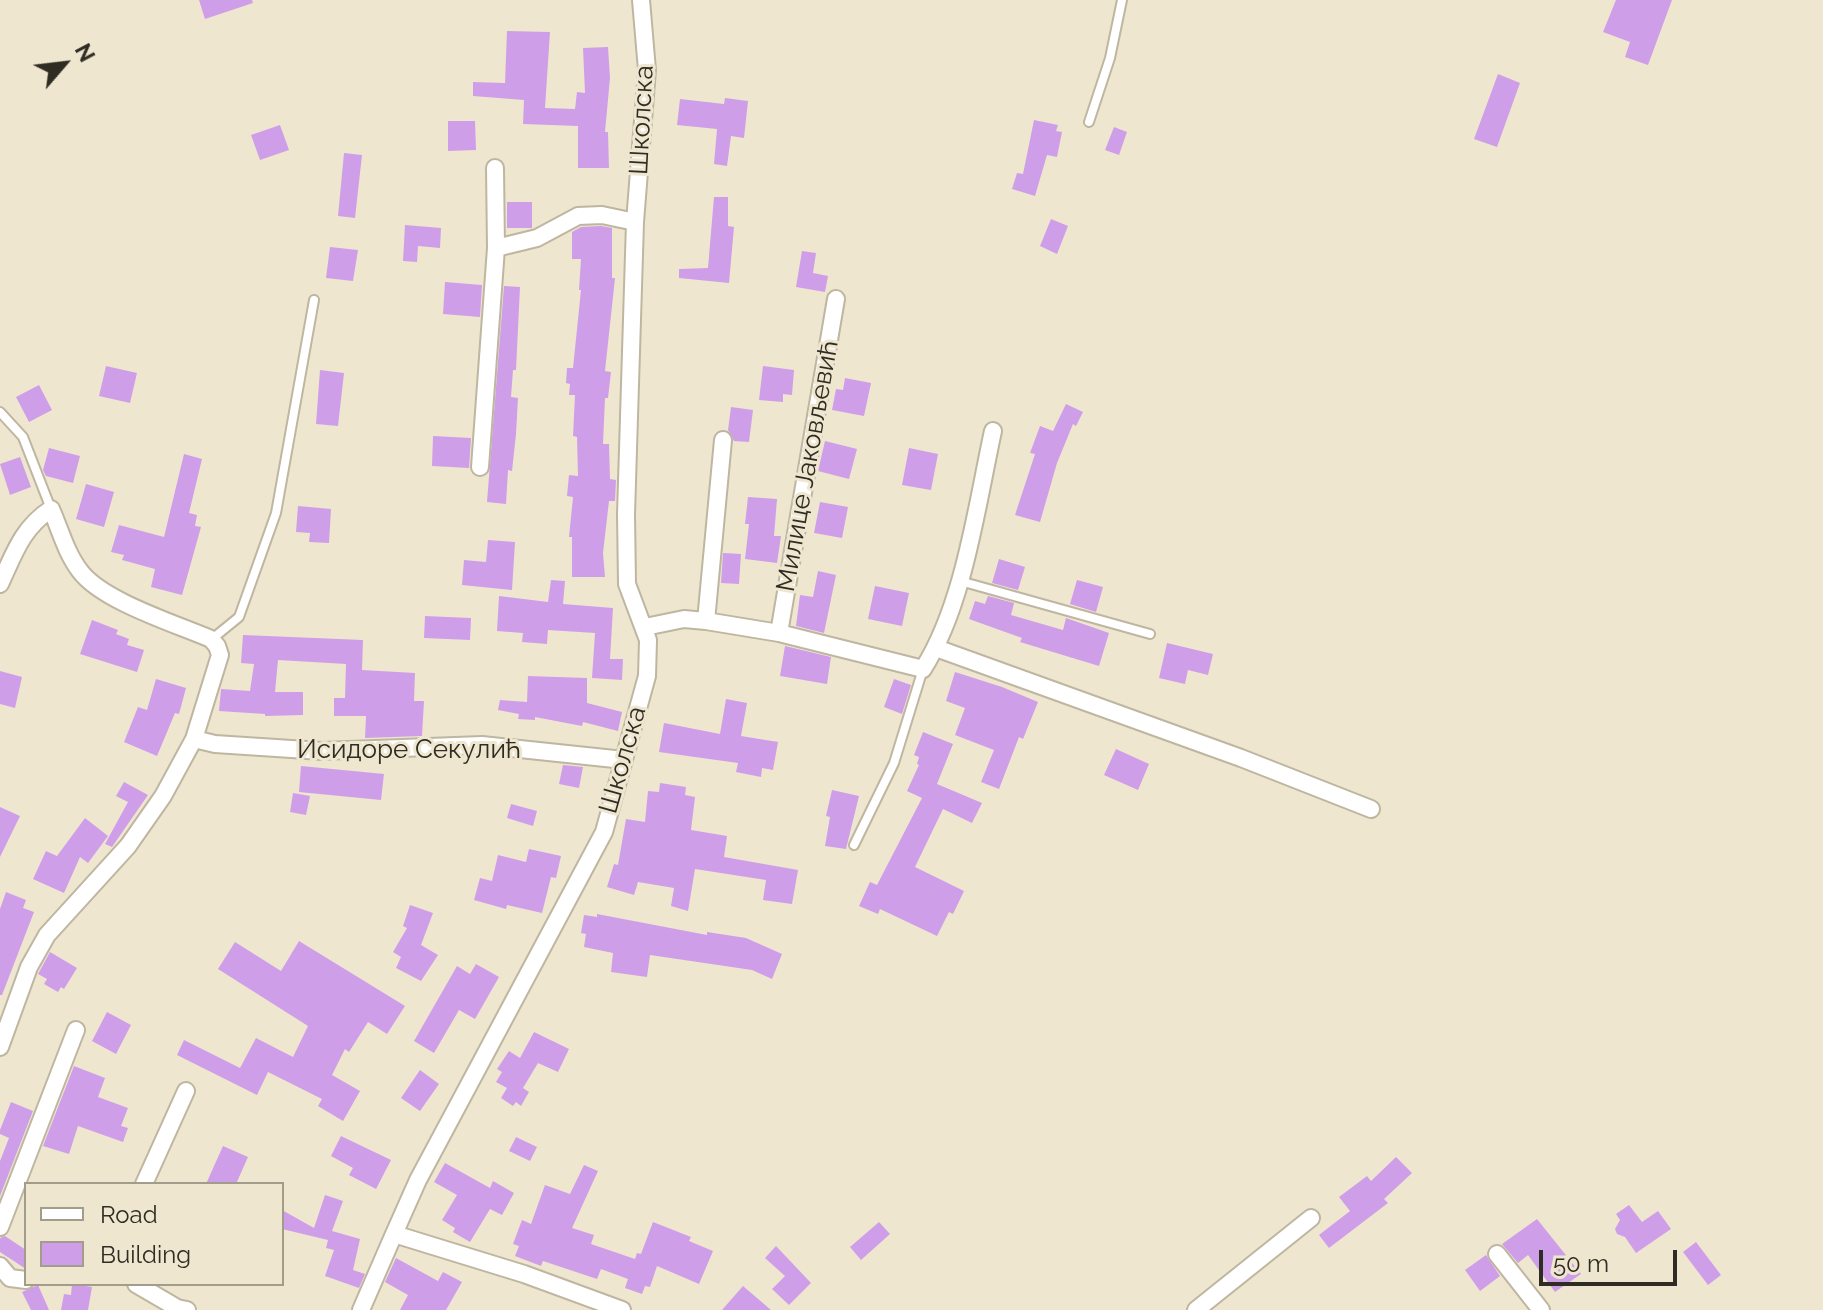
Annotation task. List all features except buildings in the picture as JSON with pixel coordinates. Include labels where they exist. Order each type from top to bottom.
[{"type":"street","name":"Школска","points":[[361,1310],[418,1180],[604,832],[647,676],[649,646],[645,627],[631,597],[627,570],[626,514],[635,222],[647,70],[641,0]]},
{"type":"street","points":[[480,467],[496,248],[495,168]]},
{"type":"street","points":[[496,248],[537,238],[578,216],[602,215],[635,222]]},
{"type":"street","name":"Милице Јаковљевић","points":[[779,633],[836,299]]},
{"type":"street","points":[[645,627],[684,619],[706,621],[779,633],[923,669],[936,648],[959,581],[993,431]]},
{"type":"street","points":[[706,621],[723,440]]},
{"type":"street","points":[[0,584],[20,541],[34,520],[51,509],[80,571],[92,583],[112,597],[211,639],[220,655],[194,739],[163,796],[128,846],[47,935],[29,967],[0,1047]]},
{"type":"street","points":[[936,648],[1241,758],[1371,809]]},
{"type":"street","name":"Исидоре Секулић","points":[[194,739],[215,744],[322,751],[482,745],[624,760]]},
{"type":"street","points":[[0,1227],[76,1030]]},
{"type":"street","points":[[145,1182],[186,1091]]},
{"type":"street","points":[[1196,1310],[1311,1218]]},
{"type":"street","points":[[394,1234],[524,1274],[622,1310]]},
{"type":"street","points":[[1497,1254],[1541,1310]]},
{"type":"street","points":[[0,1266],[10,1278],[24,1280]]},
{"type":"street","points":[[139,1286],[177,1308],[187,1310]]},
{"type":"lane","points":[[1089,122],[1110,58],[1122,0]]},
{"type":"lane","points":[[211,639],[239,617],[276,513],[314,300]]},
{"type":"lane","points":[[0,412],[23,437],[51,509]]},
{"type":"lane","points":[[959,581],[1150,634]]},
{"type":"lane","points":[[854,845],[894,763],[923,669]]}]
